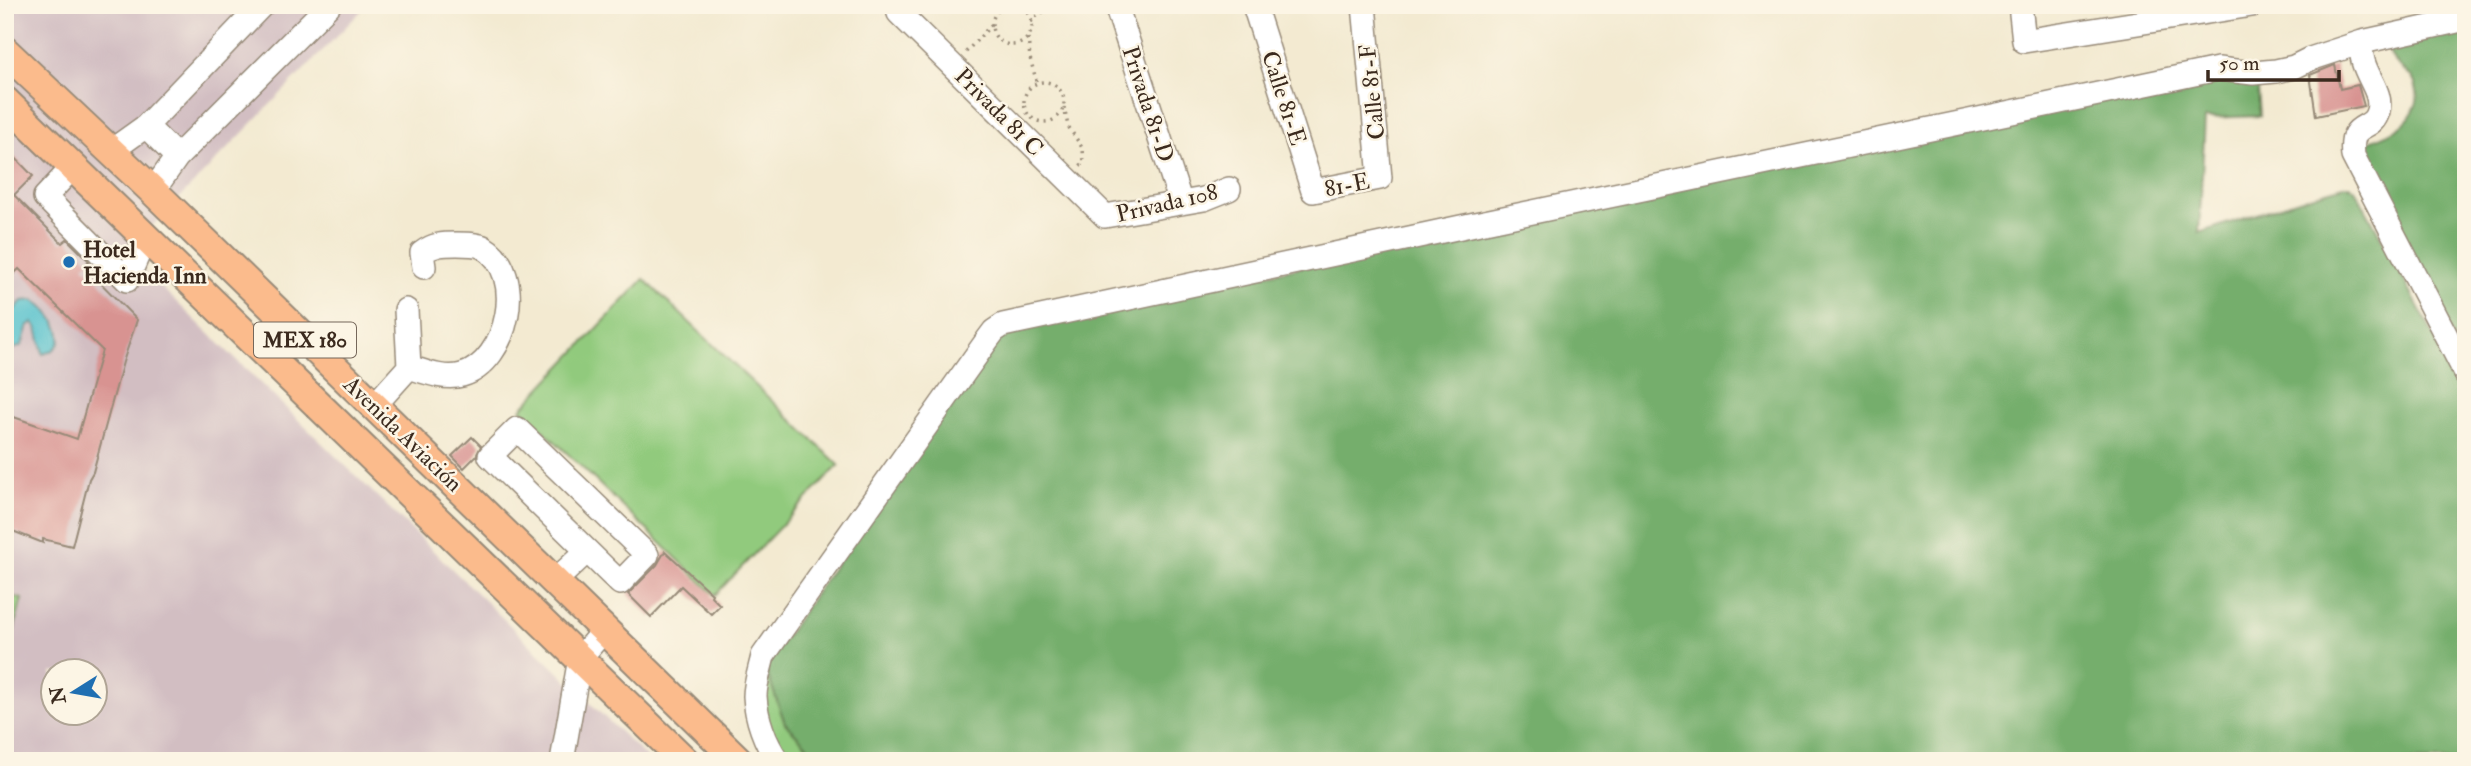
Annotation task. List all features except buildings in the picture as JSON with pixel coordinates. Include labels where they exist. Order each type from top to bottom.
[{"type":"main road","name":"Avenida Aviación","points":[[5,51],[153,191],[739,761]]},
{"type":"main road","name":"Avenida Aviación","points":[[5,101],[685,761]]},
{"type":"main road","points":[[137,227],[153,191]]},
{"type":"main road","points":[[349,433],[373,407]]},
{"type":"street","points":[[111,151],[146,127],[262,5]]},
{"type":"street","points":[[153,191],[177,157],[329,5]]},
{"type":"street","name":"Privada 81 C","points":[[900,5],[900,13],[1105,216]]},
{"type":"street","name":"Privada 81-D","points":[[1116,5],[1181,203]]},
{"type":"street","name":"Calle 81-E","points":[[1254,5],[1313,191]]},
{"type":"street","name":"Calle 81-F","points":[[1364,5],[1380,178]]},
{"type":"street","points":[[2020,5],[2024,41],[2252,5]]},
{"type":"street","points":[[778,761],[760,724],[755,695],[763,656],[988,339],[994,331],[1003,326],[2218,69],[2253,73],[2276,71],[2362,42],[2466,19]]},
{"type":"street","points":[[2362,42],[2362,62],[2376,90],[2378,111],[2373,120],[2355,132],[2351,141],[2353,156],[2466,374]]},
{"type":"street","points":[[146,127],[177,157]]},
{"type":"street","points":[[74,166],[45,197],[127,280],[137,227]]},
{"type":"street","name":"81-E","points":[[1313,191],[1380,178]]},
{"type":"street","name":"Privada 108","points":[[1105,216],[1204,198],[1229,189]]},
{"type":"street","points":[[409,367],[440,376],[460,376],[476,369],[495,347],[504,327],[509,301],[506,278],[499,260],[481,246],[438,244],[422,253],[424,267]]},
{"type":"street","points":[[373,407],[409,367],[406,310]]},
{"type":"street","points":[[517,429],[647,555],[620,583],[587,551],[490,456],[517,429]]},
{"type":"street","points":[[555,581],[587,551]]},
{"type":"street","points":[[562,761],[580,658],[604,629]]},
{"type":"path","points":[[1031,22],[1053,5]]},
{"type":"path","points":[[1029,36],[1019,44],[1005,44],[995,36],[993,18],[1002,8],[1014,6],[1025,11],[1031,22],[1030,58],[1037,83]]},
{"type":"path","points":[[960,58],[992,24]]},
{"type":"path","points":[[1064,106],[1051,120],[1038,121],[1032,117],[1024,100],[1029,88],[1037,83],[1047,82],[1058,87],[1064,99],[1068,126],[1083,149],[1084,162],[1074,172]]},
{"type":"shaded area","points":[[5,5],[367,5],[126,253],[650,761],[5,761]]},
{"type":"green space","points":[[2466,23],[2466,362],[2355,148],[2399,127],[2406,122],[2416,105],[2414,81],[2393,59],[2388,43]]},
{"type":"green space","points":[[2195,77],[2257,77],[2260,116],[2205,118],[2199,233],[2347,185],[2355,189],[2466,395],[2466,761],[822,761],[785,723],[765,667],[995,332]]},
{"type":"green space","points":[[644,279],[839,465],[715,595],[521,409]]},
{"type":"green space","points":[[5,595],[22,599],[5,664]]},
{"type":"green space","points":[[765,667],[785,723],[822,761],[785,761],[763,721]]},
{"type":"water","points":[[34,300],[54,320],[60,337],[59,344],[53,350],[43,354],[37,327],[33,323],[28,325],[22,345],[14,349],[5,345],[5,320],[22,301]]},
{"type":"place","name":"Hotel Hacienda Inn","points":[[69,262]]}]
